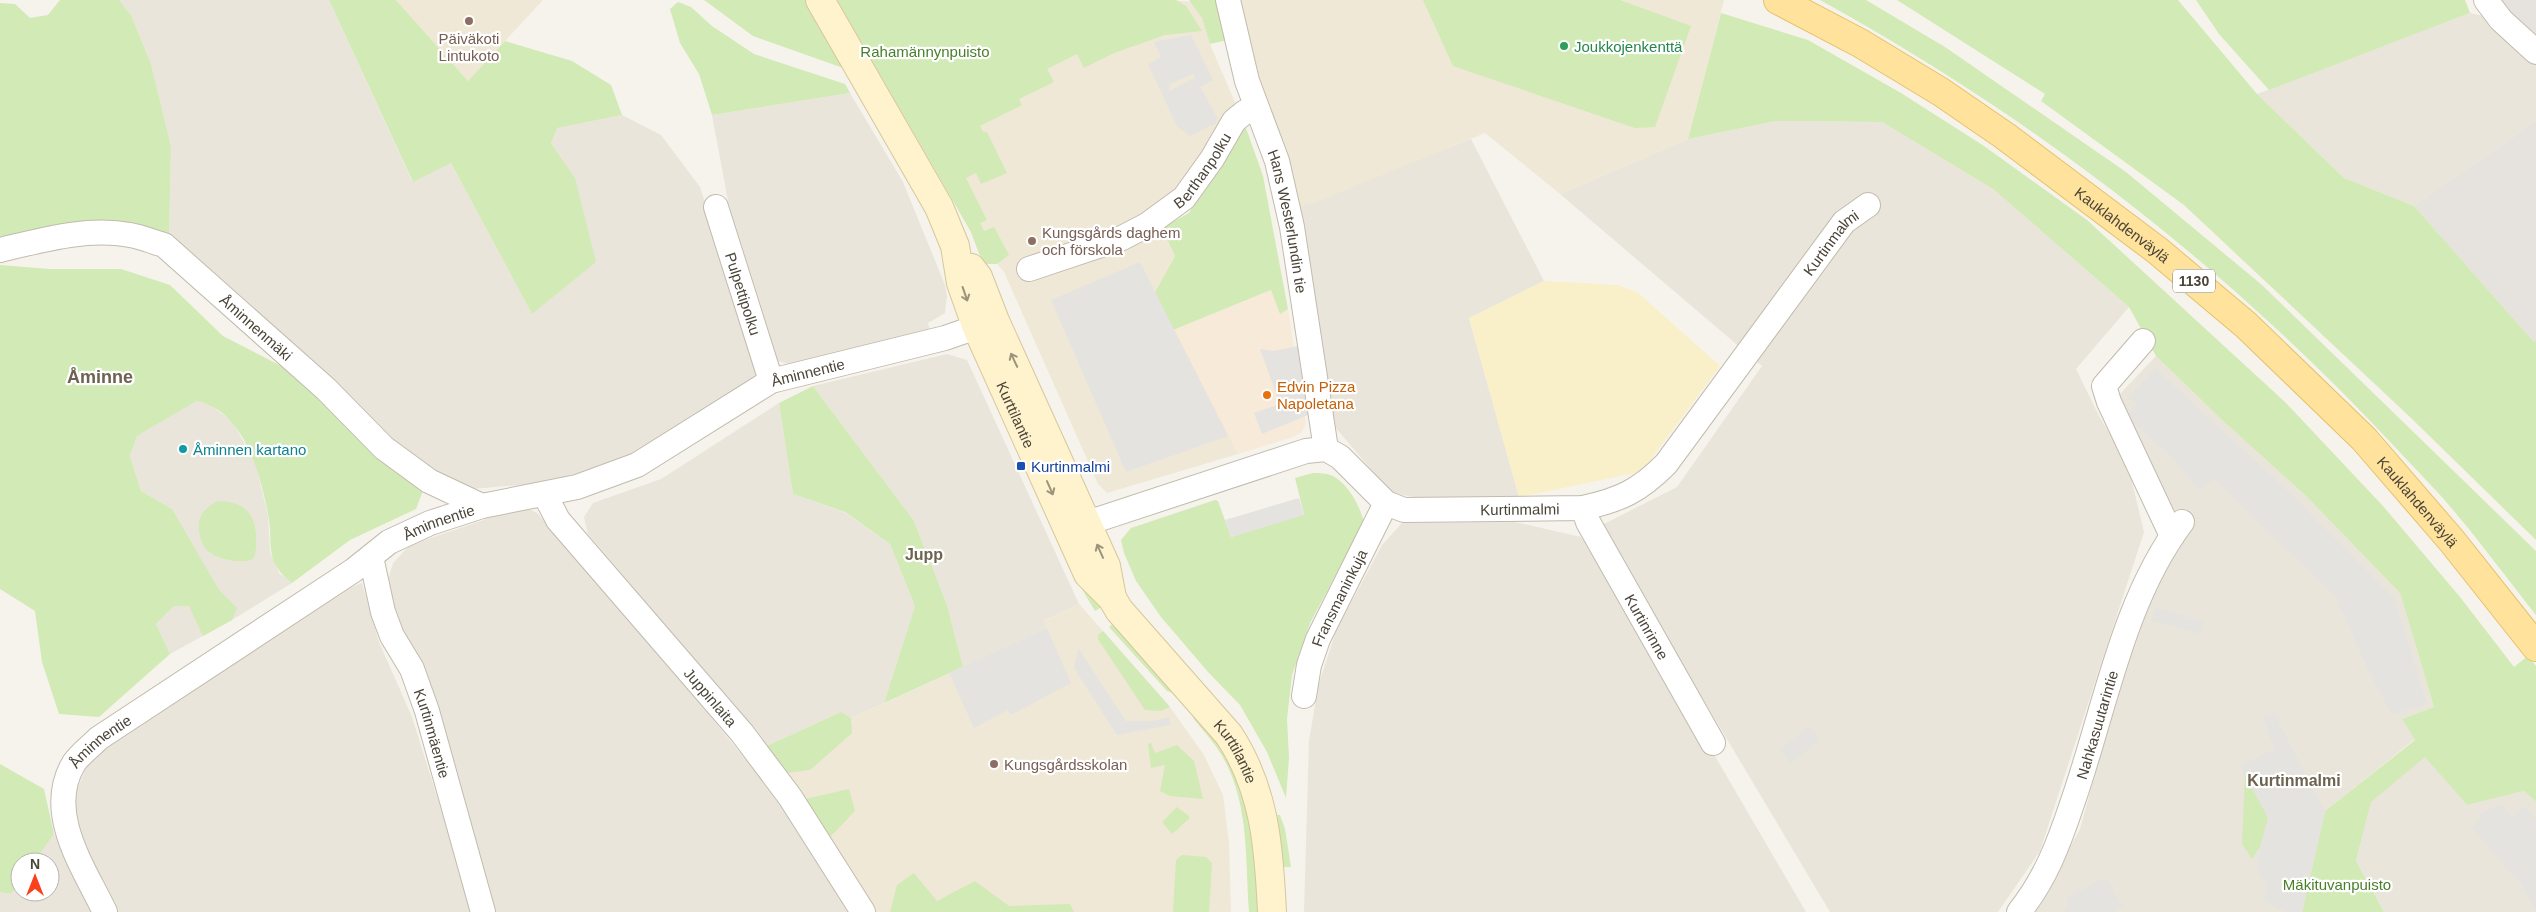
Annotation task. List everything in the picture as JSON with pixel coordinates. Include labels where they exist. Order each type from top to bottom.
[{"type":"main road","name":"Kauklahdenväylä","points":[[1778,0],[1860,43],[1940,92],[1997,130],[2158,251],[2246,325],[2364,439],[2452,541],[2536,648]]},
{"type":"street","name":"Kurttilantie","points":[[820,0],[939,207],[955,246],[961,283],[986,325],[1077,526],[1106,566],[1112,598],[1119,610],[1229,735],[1243,757],[1264,816],[1272,912]]},
{"type":"street","name":"Hans Westerlundin tie","points":[[1228,0],[1247,81],[1276,161],[1292,228],[1326,449]]},
{"type":"street","points":[[2486,0],[2501,20],[2536,52]]},
{"type":"street","name":"Berthanpolku","points":[[1029,270],[1122,238],[1147,225],[1184,198],[1212,159],[1234,121],[1245,112],[1257,109]]},
{"type":"street","name":"Kurtinmalmi","points":[[1326,449],[1340,457],[1386,503],[1404,510],[1583,508],[1612,502],[1631,494],[1649,481],[1666,464],[1844,222],[1868,205]]},
{"type":"street","name":"Pulpettipolku","points":[[716,207],[771,381]]},
{"type":"street","name":"Åminnenmäki","points":[[0,250],[54,237],[99,233],[130,235],[164,245],[326,390],[384,448],[429,481],[482,506]]},
{"type":"street","name":"Åminnentie","points":[[105,912],[72,841],[63,815],[63,794],[74,762],[98,738],[406,533],[482,506],[545,495],[586,484],[637,465],[771,381],[986,325]]},
{"type":"street","name":"Nahkasuutarintie","points":[[2019,912],[2047,870],[2086,763],[2129,624],[2177,529],[2109,402],[2104,386],[2143,341]]},
{"type":"street","points":[[1077,526],[1306,451],[1326,449]]},
{"type":"street","name":"Juppinlaita","points":[[545,495],[564,527],[742,733],[790,797],[863,912]]},
{"type":"street","name":"Fransmaninkuja","points":[[1304,696],[1309,665],[1318,639],[1386,503]]},
{"type":"street","name":"Kurtinrinne","points":[[1583,508],[1588,522],[1713,743]]},
{"type":"street","name":"Kurtinmäentie","points":[[371,557],[383,612],[392,636],[412,669],[428,711],[483,912]]},
{"type":"shaded area","points":[[119,0],[329,0],[412,181],[451,163],[532,314],[575,178],[551,143],[556,128],[622,115],[661,135],[700,187],[756,363],[755,377],[632,453],[609,464],[542,483],[472,489],[434,471],[391,440],[169,236],[171,146],[151,64],[131,15]]},
{"type":"shaded area","name":"Päiväkoti Lintukoto","points":[[396,0],[543,0],[468,81]]},
{"type":"shaded area","name":"Kungsgårds daghem och förskola","points":[[1167,0],[1192,2],[1202,18],[1210,44],[1237,107],[1162,228],[1175,256],[1155,292],[1238,454],[1107,493],[1098,484],[1004,272],[997,264],[983,264],[971,232],[905,116]]},
{"type":"shaded area","points":[[1236,0],[1724,0],[1688,139],[1560,194],[1485,133],[1311,204],[1299,207],[1248,52]]},
{"type":"shaded area","points":[[2486,0],[2536,0],[2536,52]]},
{"type":"shaded area","points":[[2470,13],[2501,20],[2536,52],[2536,121],[2414,206],[2344,178],[2257,94]]},
{"type":"shaded area","points":[[1191,35],[1213,80],[1200,87],[1218,119],[1216,123],[1190,136],[1177,126],[1148,64],[1161,57],[1154,42]],"holes":[[[1193,74],[1195,78],[1169,91],[1170,84]]]},
{"type":"shaded area","points":[[850,93],[903,182],[945,285],[947,296],[945,313],[928,323],[930,330],[790,364],[778,361],[728,201],[712,115]]},
{"type":"shaded area","points":[[1776,121],[1882,122],[1993,189],[2129,307],[2076,369],[2099,416],[2128,465],[2144,532],[2040,851],[1998,912],[1830,912],[1600,526],[1677,487],[1762,366],[1560,194],[1688,139]]},
{"type":"shaded area","points":[[2536,121],[2536,341],[2535,343],[2414,206]]},
{"type":"shaded area","points":[[1471,139],[1544,281],[1469,318],[1519,497],[1420,498],[1391,493],[1335,427],[1299,207]]},
{"type":"shaded area","points":[[1140,262],[1228,436],[1126,472],[1051,300]]},
{"type":"shaded area","points":[[1272,290],[1280,313],[1288,309],[1306,424],[1301,433],[1293,437],[1238,454],[1173,330]]},
{"type":"shaded area","points":[[1298,346],[1308,415],[1262,434],[1254,413],[1280,404],[1260,349],[1273,351]]},
{"type":"shaded area","points":[[947,354],[967,360],[1079,604],[1044,621],[1047,628],[963,667],[947,605],[914,521],[813,386]]},
{"type":"shaded area","points":[[2156,356],[2222,420],[2306,496],[2400,593],[2434,707],[2402,719],[2415,739],[2325,811],[2302,912],[2030,912],[2050,883],[2080,829],[2127,659],[2154,589],[2184,541],[2119,395]]},
{"type":"shaded area","points":[[2155,368],[2288,491],[2394,598],[2427,704],[2392,715],[2369,672],[2336,598],[2214,478],[2200,491],[2173,459],[2126,416],[2138,403],[2128,398]]},
{"type":"shaded area","points":[[197,401],[209,404],[233,422],[256,465],[268,516],[270,552],[279,573],[292,583],[232,620],[170,654],[156,624],[174,606],[172,509],[141,491],[130,456],[137,436]]},
{"type":"shaded area","points":[[779,403],[793,494],[844,512],[890,544],[915,606],[884,703],[851,718],[841,712],[767,746],[588,534],[584,517],[593,503],[661,479]]},
{"type":"shaded area","points":[[1299,498],[1304,515],[1231,537],[1225,520]]},
{"type":"shaded area","points":[[529,509],[537,513],[624,611],[778,799],[854,912],[496,912],[451,751],[416,656],[392,616],[387,584],[393,563],[410,545],[513,510]]},
{"type":"shaded area","points":[[1515,522],[1581,537],[1698,727],[1806,912],[1304,912],[1309,740],[1319,683],[1336,631],[1382,545],[1402,523]]},
{"type":"shaded area","points":[[362,583],[379,642],[412,717],[445,822],[470,912],[118,912],[83,842],[75,813],[75,794],[87,766],[106,748],[347,589]]},
{"type":"shaded area","name":"Kungsgårdsskolan","points":[[1079,604],[1170,707],[1204,755],[1223,795],[1229,842],[1231,912],[874,912],[767,746],[841,712],[851,718],[931,682],[1046,628],[1043,622]]},
{"type":"shaded area","points":[[2155,608],[2203,621],[2199,634],[2151,620]]},
{"type":"shaded area","points":[[1047,628],[1071,683],[1011,715],[1008,710],[974,728],[949,673]]},
{"type":"shaded area","points":[[1078,648],[1126,721],[1152,721],[1169,717],[1171,725],[1117,735],[1074,668]]},
{"type":"shaded area","points":[[2274,713],[2325,811],[2302,912],[2285,912],[2264,901],[2266,885],[2256,868],[2268,818],[2240,765],[2275,749],[2262,718]]},
{"type":"shaded area","points":[[1809,727],[1820,740],[1791,763],[1780,750]]},
{"type":"shaded area","points":[[2425,756],[2467,805],[2524,791],[2536,802],[2536,912],[2384,912],[2356,861],[2371,801]]},
{"type":"shaded area","points":[[2501,804],[2512,817],[2525,806],[2536,820],[2536,912],[2521,884],[2472,828],[2482,818],[2478,814]]},
{"type":"shaded area","points":[[54,834],[80,877],[97,912],[0,912],[0,892],[10,894],[10,902],[60,902],[60,852],[41,852]]},
{"type":"shaded area","points":[[2099,880],[2107,880],[2123,906],[2113,912],[2063,912],[2067,907],[2067,898]]},
{"type":"green space","points":[[60,0],[119,0],[131,15],[151,64],[171,146],[169,236],[132,224],[61,224],[0,239],[0,3],[15,4],[30,18],[48,15]]},
{"type":"green space","points":[[329,0],[396,0],[468,81],[505,41],[572,61],[611,85],[622,115],[557,128],[551,143],[575,178],[596,262],[532,314],[451,163],[413,182]]},
{"type":"green space","points":[[704,0],[805,0],[846,69],[753,36]]},
{"type":"green space","name":"Rahamännynpuisto","points":[[837,0],[1176,0],[1186,6],[1202,31],[1165,35],[1114,53],[1084,68],[1077,54],[1047,69],[1054,82],[1019,99],[1022,105],[980,126],[983,132],[987,132],[1007,173],[981,184],[976,173],[966,178],[987,220],[980,223],[984,231],[994,227],[1009,255],[997,264],[983,264],[971,232]]},
{"type":"green space","points":[[1189,0],[1220,0],[1228,40],[1210,44],[1202,18]]},
{"type":"green space","name":"Joukkojenkenttä","points":[[1423,0],[1620,0],[1691,26],[1655,127],[1635,128],[1453,66]]},
{"type":"green space","points":[[1820,0],[1866,0],[1945,47],[2126,172],[2262,285],[2536,551],[2536,615],[2453,510],[2395,447],[2331,381],[2265,318],[2196,258],[2126,201],[2053,146],[1900,46]]},
{"type":"green space","points":[[1897,0],[2178,0],[2257,94],[2344,178],[2414,206],[2534,342],[2536,341],[2536,540],[2410,417],[2184,205],[2041,101],[2045,94]]},
{"type":"green space","points":[[2196,0],[2465,0],[2470,13],[2269,90],[2219,34]]},
{"type":"green space","points":[[678,2],[691,7],[712,26],[754,54],[845,84],[850,93],[712,115],[699,74],[680,43],[670,9]]},
{"type":"green space","name":"Mäkituvanpuisto","points":[[1721,13],[1808,40],[1901,93],[1984,146],[2087,220],[2285,402],[2383,506],[2460,597],[2514,667],[2528,656],[2536,666],[2536,802],[2524,791],[2467,805],[2425,757],[2371,802],[2356,861],[2384,912],[2302,912],[2325,811],[2415,740],[2402,719],[2434,707],[2400,593],[2306,496],[2222,420],[2156,356],[2129,307],[1993,189],[1882,122],[1776,121],[1688,139]]},
{"type":"green space","points":[[1246,128],[1263,176],[1288,309],[1280,314],[1271,290],[1173,330],[1155,292],[1175,256],[1162,228],[1189,213],[1236,135]]},
{"type":"green space","points":[[0,265],[50,269],[121,269],[170,285],[223,336],[281,366],[317,398],[376,458],[423,491],[416,509],[350,540],[292,583],[283,575],[273,560],[270,525],[265,498],[247,446],[238,430],[227,417],[213,407],[197,401],[137,436],[130,456],[141,491],[172,509],[219,590],[237,608],[232,620],[203,636],[189,606],[174,606],[156,624],[170,654],[99,717],[59,714],[42,662],[35,611],[0,589]]},
{"type":"green space","points":[[813,386],[914,521],[947,605],[963,667],[884,703],[915,606],[890,544],[845,512],[793,494],[779,403]]},
{"type":"green space","points":[[1313,473],[1331,475],[1344,484],[1360,509],[1364,522],[1310,623],[1292,675],[1287,719],[1289,758],[1286,798],[1267,752],[1240,705],[1208,672],[1161,617],[1136,581],[1124,553],[1121,540],[1131,528],[1215,500],[1218,501],[1231,537],[1304,514],[1295,478]]},
{"type":"green space","points":[[217,501],[226,501],[240,505],[250,514],[256,535],[256,550],[253,559],[237,561],[224,559],[212,554],[202,543],[199,533],[200,518],[205,510]]},
{"type":"green space","points":[[1087,581],[1102,607],[1095,611],[1080,586]]},
{"type":"green space","points":[[1115,622],[1175,691],[1174,693],[1167,691],[1109,627]]},
{"type":"green space","points":[[1103,631],[1170,707],[1160,711],[1145,710],[1098,639],[1098,635]]},
{"type":"green space","points":[[841,712],[851,718],[852,733],[810,770],[786,773],[767,746]]},
{"type":"green space","points":[[1199,713],[1245,783],[1264,912],[1249,912],[1246,849],[1241,806],[1228,766],[1217,748],[1193,718]]},
{"type":"green space","points":[[1151,743],[1155,753],[1177,745],[1194,761],[1203,799],[1170,796],[1160,791],[1165,765],[1151,768],[1148,744]]},
{"type":"green space","points":[[0,764],[44,789],[54,834],[41,852],[10,852],[10,894],[0,892]]},
{"type":"green space","points":[[2245,773],[2268,818],[2260,847],[2252,859],[2242,844]]},
{"type":"green space","points":[[849,789],[855,811],[829,838],[805,799]]},
{"type":"green space","points":[[1177,807],[1189,816],[1189,819],[1172,834],[1162,822]]},
{"type":"green space","points":[[1277,815],[1280,815],[1285,829],[1291,867],[1282,867]]},
{"type":"green space","points":[[1182,855],[1206,857],[1212,863],[1209,912],[1173,912],[1176,860]]},
{"type":"green space","points":[[914,873],[937,901],[975,881],[1009,906],[1070,904],[1074,912],[890,912],[897,885]]},
{"type":"sand","points":[[1544,281],[1617,285],[1637,292],[1720,366],[1649,462],[1635,473],[1519,497],[1469,318]]},
{"type":"place","name":"Päiväkoti Lintukoto","points":[[469,21]]},
{"type":"place","name":"Joukkojenkenttä","points":[[1564,46]]},
{"type":"place","name":"Kungsgårds daghem och förskola","points":[[1032,241]]},
{"type":"place","name":"Edvin Pizza Napoletana","points":[[1267,395]]},
{"type":"place","name":"Åminnen kartano","points":[[183,449]]},
{"type":"place","name":"Kurtinmalmi","points":[[1021,466]]},
{"type":"place","name":"Kungsgårdsskolan","points":[[994,764]]},
{"type":"district","name":"Åminne","points":[[100,377]]},
{"type":"district","name":"Jupp","points":[[924,554]]},
{"type":"district","name":"Kurtinmalmi","points":[[2294,780]]}]
